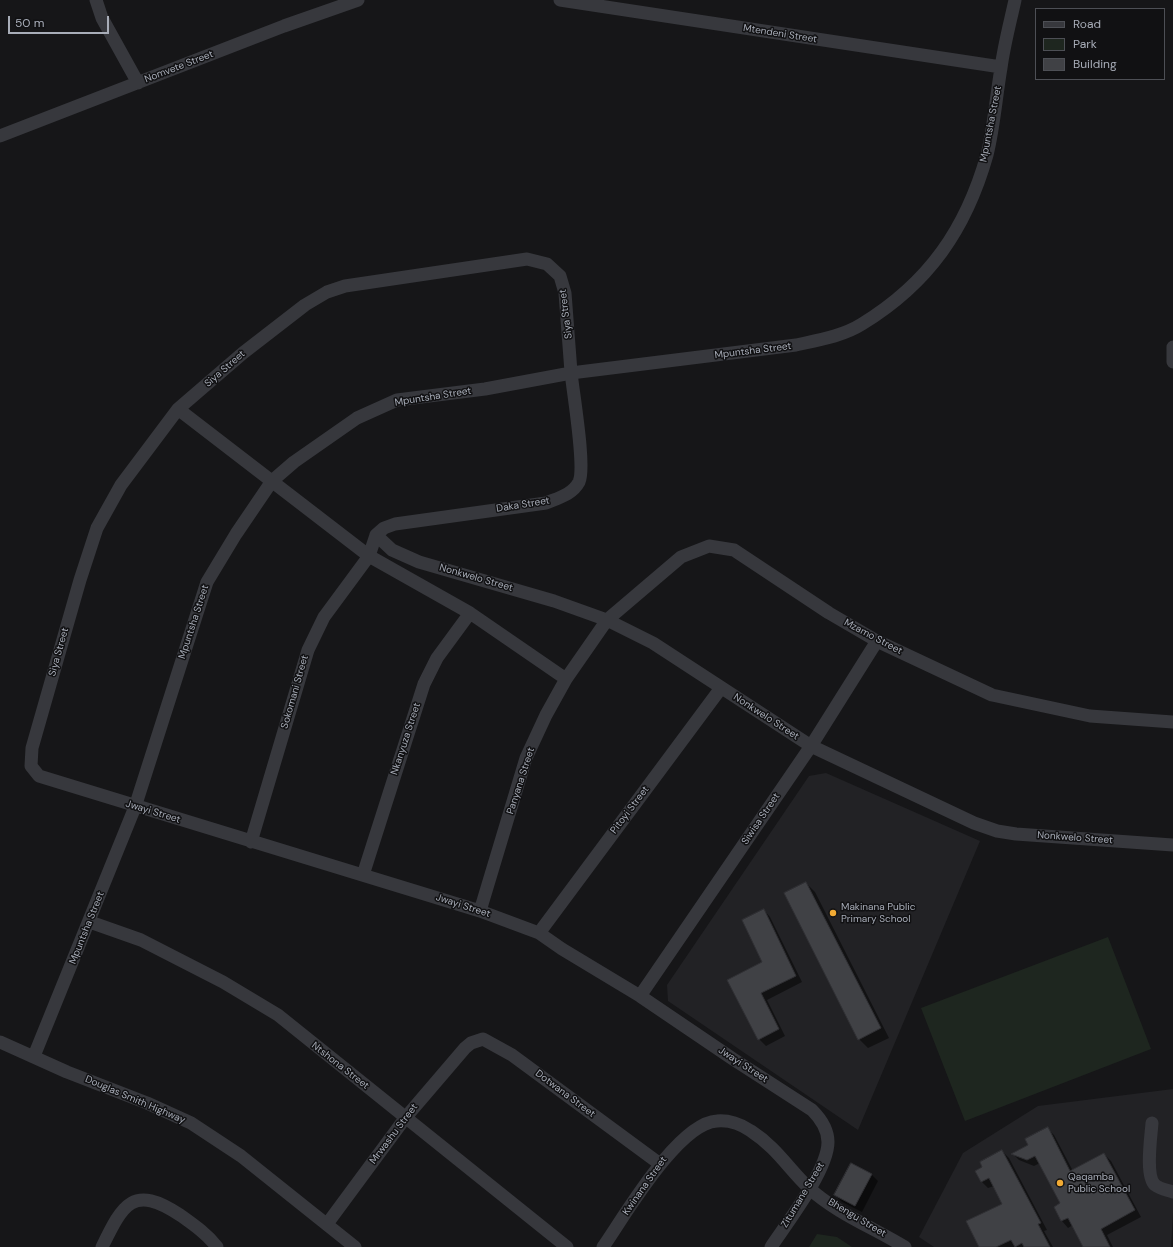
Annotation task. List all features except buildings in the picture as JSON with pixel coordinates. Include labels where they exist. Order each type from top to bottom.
[{"type":"street","points":[[96,0],[102,18],[138,83]]},
{"type":"street","name":"Nomvete Street","points":[[0,136],[284,26],[358,0]]},
{"type":"street","name":"Mtendeni Street","points":[[560,0],[1001,67]]},
{"type":"street","name":"Mpuntsha Street","points":[[34,1056],[90,922],[135,807],[207,582],[236,534],[272,481],[294,462],[357,418],[397,400],[485,388],[571,373],[796,345],[832,337],[862,324],[904,294],[932,265],[953,238],[972,203],[987,154],[1001,67],[1015,0]]},
{"type":"street","name":"Siya Street","points":[[39,776],[31,766],[32,748],[80,580],[97,528],[121,485],[178,409],[243,352],[305,305],[327,292],[345,286],[527,259],[547,264],[560,276],[566,300],[571,373]]},
{"type":"street","points":[[1173,347],[1173,362]]},
{"type":"street","name":"Daka Street","points":[[376,535],[384,528],[395,524],[546,503],[565,496],[573,489],[581,476],[571,373]]},
{"type":"street","points":[[178,409],[369,556],[470,612],[566,679]]},
{"type":"street","points":[[369,556],[376,535]]},
{"type":"street","name":"Nonkwelo Street","points":[[376,535],[392,550],[419,562],[554,601],[607,620],[653,643],[811,746],[974,823],[997,831],[1173,845]]},
{"type":"street","name":"Mzamo Street","points":[[607,620],[681,557],[709,546],[734,550],[829,613],[877,641],[992,695],[1044,708],[1090,716],[1173,722]]},
{"type":"street","name":"Sokomani Street","points":[[251,842],[308,650],[324,617],[369,556]]},
{"type":"street","name":"Nkanyuza Street","points":[[363,875],[424,684],[437,658],[470,612]]},
{"type":"street","name":"Panyana Street","points":[[480,911],[526,758],[546,715],[566,679],[607,620]]},
{"type":"street","name":"Siwisa Street","points":[[640,996],[811,746],[877,641]]},
{"type":"street","name":"Pitoyi Street","points":[[539,933],[721,688]]},
{"type":"street","name":"Jwayi Street","points":[[39,776],[135,807],[480,911],[539,933],[562,949],[640,996],[812,1110],[821,1120],[828,1141]]},
{"type":"street","name":"Ntshona Street","points":[[90,922],[141,940],[223,982],[271,1011],[406,1117],[567,1247]]},
{"type":"street","name":"Dotwana Street","points":[[466,1048],[471,1043],[483,1039],[512,1055],[660,1164]]},
{"type":"street","name":"Douglas Smith Highway","points":[[0,1042],[67,1072],[147,1103],[191,1123],[241,1156],[355,1247]]},
{"type":"street","name":"Mrwashu Street","points":[[327,1224],[406,1117],[466,1048]]},
{"type":"street","name":"Kwinana Street","points":[[603,1247],[660,1164],[684,1139],[701,1126],[716,1121],[738,1124],[751,1131],[777,1151],[810,1188]]},
{"type":"street","points":[[1152,1123],[1151,1178],[1159,1188],[1173,1192]]},
{"type":"street","name":"Zitumane Street","points":[[772,1247],[810,1188],[827,1156],[828,1141]]},
{"type":"street","name":"Bhengu Street","points":[[810,1188],[835,1207],[905,1247]]},
{"type":"street","points":[[102,1247],[112,1226],[123,1210],[138,1200],[147,1199],[156,1201],[195,1225],[210,1237],[217,1247]]},
{"type":"shaded area","name":"Makinana Public Primary School","points":[[826,773],[980,841],[858,1130],[668,1001],[667,985],[809,776]]},
{"type":"shaded area","name":"Qaqamba Public School","points":[[1173,1089],[1173,1213],[1171,1247],[934,1247],[919,1237],[963,1153],[1038,1106]]},
{"type":"green space","points":[[1108,937],[1151,1049],[965,1121],[921,1008]]},
{"type":"green space","points":[[817,1234],[837,1237],[852,1247],[809,1247]]},
{"type":"place","name":"Makinana Public Primary School","points":[[833,913]]},
{"type":"place","name":"Qaqamba Public School","points":[[1060,1183]]}]
